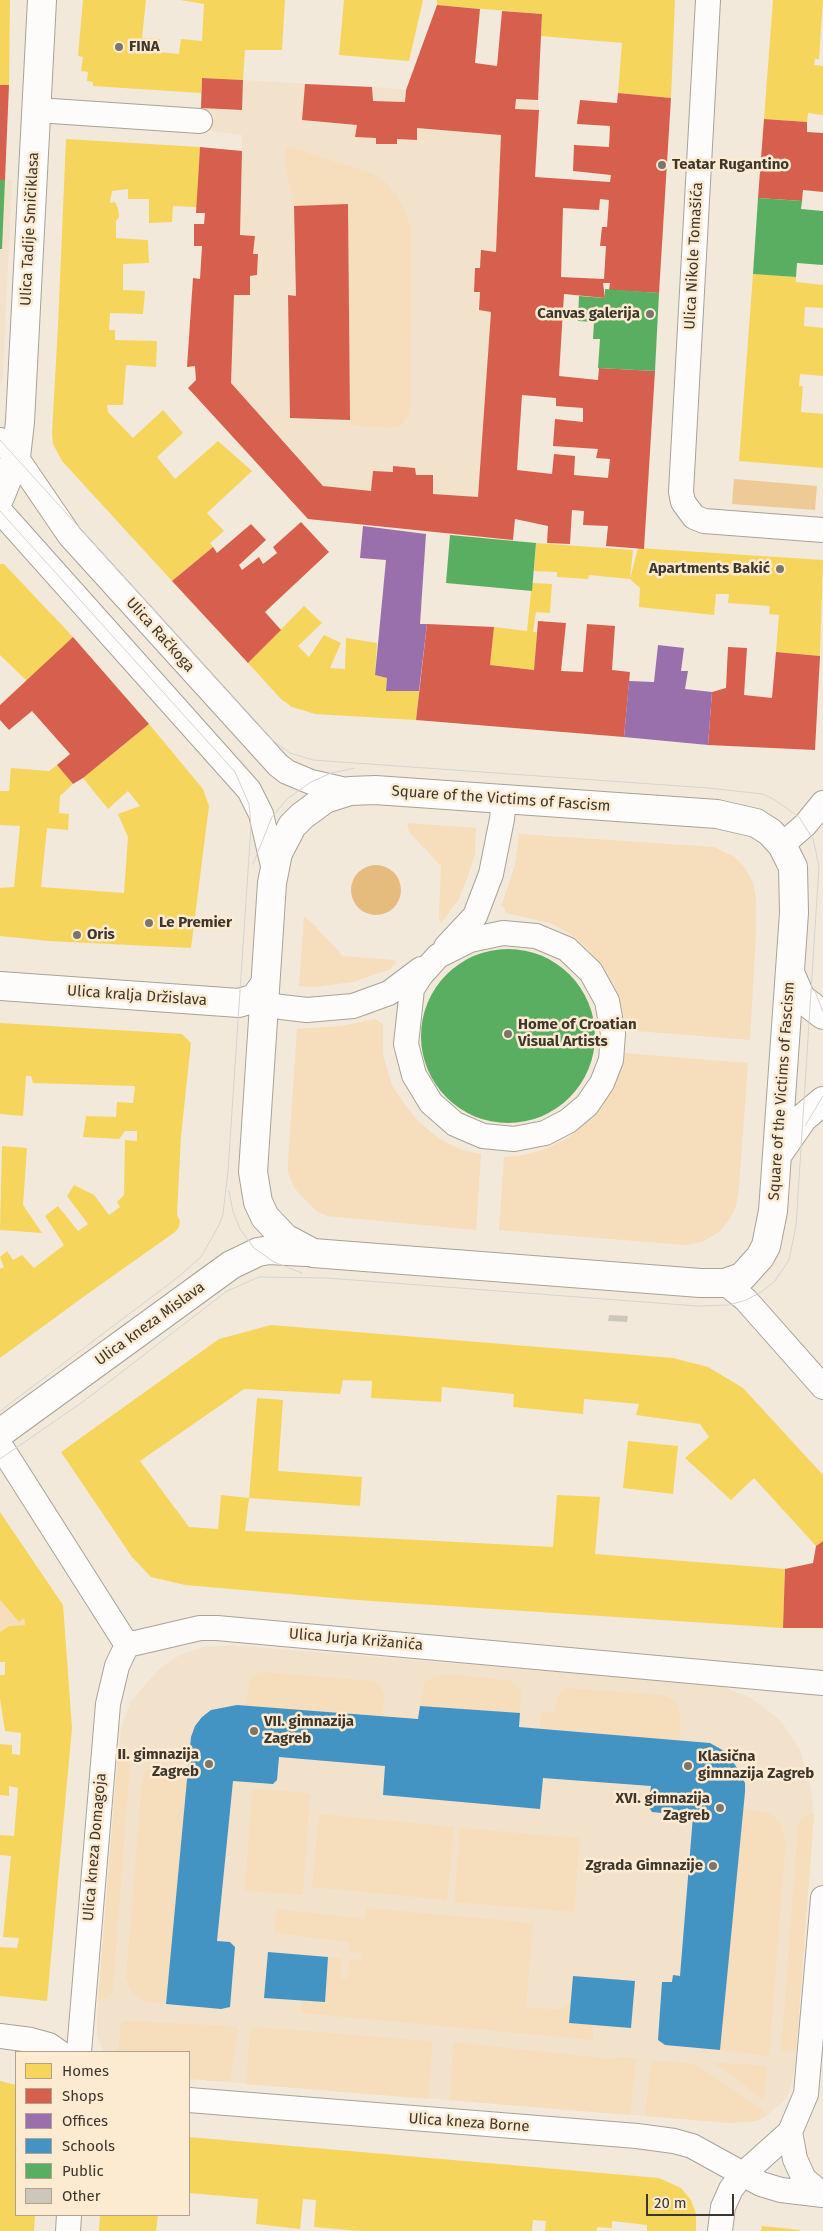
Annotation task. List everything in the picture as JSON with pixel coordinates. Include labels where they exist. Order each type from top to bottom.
[{"type":"main road","name":"Ulica Tadije Smičiklasa","points":[[0,497],[8,448],[20,422],[42,0]]},
{"type":"main road","name":"Square of the Victims of Fascism","points":[[375,790],[504,799],[737,817],[756,823],[770,832],[782,845],[793,867],[791,975],[773,1211],[766,1246],[760,1257],[742,1277],[725,1282],[672,1281],[313,1252],[297,1246],[275,1229],[265,1217],[254,1188],[253,1172],[274,870],[278,853],[285,838],[297,820],[325,799],[350,791],[375,790]]},
{"type":"main road","points":[[791,975],[801,998],[823,1015]]},
{"type":"main road","name":"Ulica kralja Držislava","points":[[0,986],[239,1003],[265,995]]},
{"type":"main road","points":[[777,1155],[803,1118],[823,1101]]},
{"type":"main road","name":"Ulica kneza Mislava","points":[[0,1434],[231,1265],[258,1252],[270,1250],[313,1252]]},
{"type":"street","name":"Ulica Nikole Tomašića","points":[[708,0],[681,492],[683,502],[694,517],[704,521],[823,530]]},
{"type":"street","points":[[37,110],[200,121]]},
{"type":"street","name":"Ulica Račkoga","points":[[8,448],[70,536],[278,765],[305,780],[330,788],[350,791]]},
{"type":"street","points":[[0,511],[249,790],[261,814],[274,870]]},
{"type":"street","points":[[265,995],[307,1010],[353,1006],[389,993],[438,956],[470,940],[503,933],[536,936],[567,949],[592,972],[607,1001],[613,1034],[610,1060],[602,1083],[587,1105],[568,1121],[545,1133],[514,1139],[483,1136],[455,1124],[431,1102],[414,1075],[406,1044],[412,989],[421,975],[438,956],[475,916],[491,874],[504,799]]},
{"type":"street","points":[[782,845],[805,825],[823,803]]},
{"type":"street","points":[[725,1282],[746,1300],[823,1388]]},
{"type":"street","points":[[0,1445],[127,1645]]},
{"type":"street","name":"Ulica Jurja Križanića","points":[[127,1645],[200,1628],[217,1628],[823,1683]]},
{"type":"street","name":"Ulica kneza Domagoja","points":[[79,2051],[108,1704],[117,1666],[127,1645]]},
{"type":"street","points":[[720,2231],[723,2206],[731,2189],[742,2175],[790,2132],[806,2094],[823,1898]]},
{"type":"street","points":[[0,2036],[31,2040],[49,2045],[58,2051]]},
{"type":"street","name":"Ulica kneza Borne","points":[[190,2100],[637,2136],[674,2141],[692,2146],[742,2175],[770,2187],[823,2195]]},
{"type":"street","points":[[790,2132],[794,2159],[804,2179],[823,2195]]},
{"type":"street","points":[[68,2231],[69,2216]]},
{"type":"shaded area","points":[[202,78],[372,87],[538,100],[539,110],[513,540],[308,519],[188,388],[196,380],[195,366],[187,367],[192,291],[250,295],[250,276],[257,275],[258,254],[253,254],[255,236],[240,235],[242,135],[200,130]]},
{"type":"shaded area","points":[[290,147],[373,174],[385,182],[396,194],[404,208],[411,230],[410,413],[403,423],[398,426],[391,428],[349,425],[348,205],[294,206],[284,158],[286,150]]},
{"type":"shaded area","points":[[0,180],[12,180],[3,377],[0,384]]},
{"type":"shaded area","points":[[734,479],[817,486],[815,510],[732,504]]},
{"type":"shaded area","points":[[407,823],[476,828],[475,854],[468,876],[459,899],[441,923],[439,917],[441,866],[409,832]]},
{"type":"shaded area","points":[[519,834],[714,847],[735,857],[745,868],[753,882],[756,899],[750,1040],[624,1030],[623,1013],[617,991],[604,968],[586,947],[567,932],[550,923],[506,913],[504,907],[501,907],[515,865]]},
{"type":"shaded area","points":[[371,865],[381,865],[394,872],[401,885],[401,895],[394,908],[381,915],[371,915],[362,911],[355,904],[351,895],[351,885],[355,876],[362,869]]},
{"type":"shaded area","points":[[304,917],[343,956],[394,960],[396,962],[390,969],[353,982],[314,987],[299,986]]},
{"type":"shaded area","points":[[375,1019],[383,1024],[383,1055],[392,1085],[405,1105],[419,1122],[440,1139],[462,1150],[481,1154],[476,1230],[327,1216],[315,1210],[294,1188],[288,1172],[288,1162],[297,1029],[341,1026]]},
{"type":"shaded area","points":[[623,1053],[748,1063],[739,1187],[736,1206],[729,1220],[719,1232],[702,1242],[685,1245],[499,1230],[504,1157],[524,1155],[545,1149],[568,1138],[589,1120],[606,1097]]},
{"type":"shaded area","points":[[0,1600],[19,1622],[24,1618],[25,1625],[9,1626],[0,1632]]},
{"type":"shaded area","points":[[231,1645],[718,1685],[751,1698],[770,1712],[781,1721],[800,1750],[811,1788],[814,1814],[795,2068],[789,2093],[784,2101],[766,2116],[756,2121],[731,2123],[190,2079],[190,2051],[104,2051],[97,2036],[97,2014],[121,1726],[131,1701],[160,1668],[180,1655],[204,1647]]},
{"type":"shaded area","points":[[263,1672],[373,1681],[381,1687],[384,1694],[383,1716],[245,1706],[250,1680],[256,1674]]},
{"type":"shaded area","points":[[450,1674],[512,1681],[521,1692],[520,1713],[420,1706],[425,1681]]},
{"type":"shaded area","points":[[567,1688],[663,1695],[675,1700],[680,1717],[680,1741],[540,1728],[541,1712],[554,1713],[558,1695]]},
{"type":"shaded area","points":[[118,1753],[128,1758],[130,1765],[113,1988],[107,1998],[98,2001]]},
{"type":"shaded area","points":[[162,1764],[188,1767],[166,2004],[147,2002],[139,1998],[132,1992],[126,1979],[143,1778],[149,1768]]},
{"type":"shaded area","points":[[252,1789],[310,1793],[303,1895],[245,1891]]},
{"type":"shaded area","points":[[743,1809],[770,1813],[780,1823],[786,1841],[769,2056],[720,2050]]},
{"type":"shaded area","points":[[319,1814],[454,1827],[447,1900],[312,1887]]},
{"type":"shaded area","points":[[814,1814],[796,2052],[781,2051],[798,1825],[802,1818]]},
{"type":"shaded area","points":[[460,1828],[580,1838],[574,1912],[454,1902]]},
{"type":"shaded area","points":[[367,1908],[533,1923],[526,2008],[561,2009],[571,2003],[569,2023],[593,2025],[593,2040],[301,2013],[302,2001],[325,2002],[328,1957],[342,1958],[341,1978],[348,1979],[349,1959],[362,1960],[363,1954],[349,1952],[349,1942],[275,1933],[276,1909],[365,1919]]},
{"type":"shaded area","points":[[123,2021],[235,2026],[238,2030],[230,2082],[190,2079],[190,2051],[118,2051],[121,2023]]},
{"type":"shaded area","points":[[254,2027],[431,2041],[429,2099],[246,2084],[250,2031]]},
{"type":"shaded area","points":[[453,2042],[611,2059],[617,2057],[636,2058],[630,2115],[450,2100]]},
{"type":"shaded area","points":[[651,2061],[697,2065],[761,2109],[766,2116],[756,2121],[731,2123],[645,2116]]},
{"type":"shaded area","points":[[713,2062],[767,2066],[764,2100],[727,2072]]},
{"type":"building: Homes","points":[[0,0],[10,0],[9,85],[0,85]]},
{"type":"building: Homes","name":"FINA","points":[[83,0],[146,0],[142,38],[160,39],[159,52],[179,54],[181,39],[202,41],[204,4],[180,0],[285,0],[282,50],[245,50],[243,80],[202,78],[201,93],[93,86],[93,82],[87,81],[88,72],[81,71],[83,57],[78,56]]},
{"type":"building: Homes","points":[[344,0],[423,0],[409,61],[339,55]]},
{"type":"building: Homes","points":[[437,0],[675,0],[671,98],[618,93],[622,43],[541,36],[542,14],[437,5]]},
{"type":"building: Homes","points":[[773,0],[823,0],[819,59],[815,59],[814,65],[823,66],[823,115],[808,113],[807,122],[764,119]]},
{"type":"building: Homes","points":[[66,139],[200,147],[197,207],[173,206],[172,222],[149,223],[149,199],[128,199],[128,189],[112,191],[110,203],[115,202],[118,208],[119,217],[116,221],[116,238],[148,240],[149,263],[123,264],[123,290],[145,291],[143,314],[110,313],[109,330],[115,330],[115,340],[157,341],[156,367],[126,365],[123,405],[107,405],[108,412],[133,438],[163,410],[183,433],[157,457],[175,479],[218,441],[252,471],[207,513],[224,531],[210,543],[213,547],[172,581],[62,461],[53,444],[52,432]]},
{"type":"building: Homes","points":[[753,274],[796,277],[796,282],[823,285],[823,308],[805,307],[804,326],[823,328],[823,376],[800,374],[799,386],[803,386],[801,412],[823,414],[823,468],[739,461]]},
{"type":"building: Homes","points":[[536,543],[633,550],[630,579],[589,575],[588,579],[557,577],[557,572],[534,571]]},
{"type":"building: Homes","points":[[638,548],[823,560],[820,656],[776,652],[779,615],[769,614],[770,606],[728,603],[729,594],[716,594],[714,615],[639,607],[640,588],[630,579]]},
{"type":"building: Homes","points":[[0,564],[4,564],[73,637],[27,681],[0,655]]},
{"type":"building: Homes","points":[[532,583],[552,584],[550,613],[536,612],[533,632],[537,632],[534,670],[490,665],[494,627],[527,631]]},
{"type":"building: Homes","points":[[304,606],[322,623],[298,646],[309,657],[324,635],[341,643],[330,668],[345,669],[346,638],[377,643],[375,675],[387,678],[386,691],[419,691],[416,720],[315,714],[292,707],[281,699],[248,663]]},
{"type":"building: Homes","points":[[149,724],[203,789],[209,806],[191,948],[49,941],[0,936],[0,888],[14,887],[20,826],[0,825],[0,791],[9,791],[11,768],[49,771],[57,765],[73,784],[60,796],[59,813],[69,814],[68,830],[47,828],[41,887],[124,893],[128,837],[118,814],[140,806],[128,791],[108,809],[83,778]]},
{"type":"building: Homes","points":[[0,1023],[182,1034],[191,1043],[181,1136],[177,1215],[180,1221],[179,1227],[175,1232],[0,1358],[0,1269],[4,1267],[0,1257],[7,1251],[13,1260],[22,1255],[34,1268],[64,1245],[45,1216],[58,1206],[78,1231],[88,1224],[67,1196],[74,1185],[94,1195],[109,1215],[120,1207],[117,1202],[124,1195],[125,1140],[137,1141],[137,1131],[125,1131],[119,1139],[83,1137],[86,1116],[116,1117],[117,1102],[133,1103],[135,1086],[33,1083],[31,1076],[26,1076],[23,1116],[0,1114]]},
{"type":"building: Homes","points":[[2,1146],[27,1148],[23,1205],[42,1233],[0,1230]]},
{"type":"building: Homes","points":[[271,1325],[673,1358],[708,1367],[743,1388],[823,1475],[823,1541],[816,1546],[754,1478],[731,1500],[685,1458],[709,1437],[700,1424],[636,1415],[639,1404],[584,1399],[583,1414],[513,1407],[514,1394],[442,1387],[441,1402],[371,1398],[372,1381],[343,1380],[340,1394],[244,1389],[140,1461],[189,1527],[218,1529],[221,1495],[249,1498],[245,1531],[553,1547],[557,1495],[600,1497],[595,1554],[785,1569],[783,1628],[357,1600],[185,1585],[151,1577],[132,1557],[61,1452],[219,1339]]},
{"type":"building: Homes","points":[[257,1398],[283,1400],[278,1471],[362,1477],[360,1506],[249,1498]]},
{"type":"building: Homes","points":[[628,1441],[678,1446],[673,1494],[623,1488]]},
{"type":"building: Homes","points":[[0,1512],[63,1605],[72,1728],[47,2001],[0,1996],[0,1947],[17,1948],[19,1938],[3,1937],[11,1856],[0,1855],[0,1835],[14,1836],[18,1788],[9,1786],[9,1796],[0,1795],[0,1744],[12,1745],[12,1754],[20,1755],[21,1733],[5,1731],[0,1699],[0,1675],[5,1675],[5,1662],[0,1662],[0,1632],[9,1626],[25,1625],[24,1618],[19,1622],[0,1600]]},
{"type":"building: Homes","points":[[0,2081],[15,2085],[15,2216],[35,2216],[34,2231],[0,2231]]},
{"type":"building: Homes","points":[[190,2137],[659,2178],[681,2188],[691,2200],[696,2214],[696,2231],[647,2231],[647,2225],[612,2221],[612,2228],[597,2227],[597,2231],[545,2231],[546,2221],[533,2220],[532,2231],[361,2231],[314,2227],[316,2200],[303,2199],[300,2229],[256,2224],[258,2199],[190,2193]]},
{"type":"building: Homes","points":[[100,2216],[158,2216],[156,2231],[99,2231]]},
{"type":"building: Homes","points":[[762,2226],[800,2230],[800,2231],[761,2231]]},
{"type":"building: Shops","points":[[437,5],[480,9],[475,63],[497,66],[502,11],[542,14],[538,100],[516,99],[515,109],[539,110],[535,177],[610,182],[611,175],[573,171],[574,145],[609,147],[610,126],[577,124],[580,100],[617,103],[618,93],[671,98],[659,293],[609,290],[610,283],[603,283],[605,298],[564,294],[559,376],[598,380],[599,368],[655,371],[644,549],[606,546],[608,526],[583,525],[584,511],[572,510],[570,544],[547,543],[548,526],[515,519],[513,540],[308,519],[188,388],[196,380],[195,366],[187,367],[193,278],[200,279],[202,246],[194,246],[194,224],[204,224],[205,213],[196,213],[200,147],[242,151],[240,235],[255,236],[253,254],[258,254],[257,275],[250,276],[250,295],[234,295],[231,383],[323,486],[371,491],[373,471],[393,472],[393,466],[415,468],[416,475],[433,475],[433,494],[478,497],[491,312],[479,310],[480,292],[474,292],[475,268],[480,268],[481,250],[496,252],[501,135],[417,128],[417,140],[397,139],[397,144],[376,144],[376,138],[355,137],[357,125],[302,120],[305,84],[372,87],[373,101],[405,102],[406,90]],"holes":[[[600,199],[609,200],[607,227],[602,227],[600,246],[606,246],[604,279],[561,277],[563,208],[599,210]],[[522,395],[556,398],[556,406],[583,408],[583,422],[555,419],[553,446],[598,449],[596,458],[610,459],[608,478],[574,475],[575,456],[554,454],[552,474],[517,470]]]},
{"type":"building: Shops","points":[[202,78],[243,80],[242,110],[201,108]]},
{"type":"building: Shops","points":[[0,85],[9,85],[5,180],[0,180]]},
{"type":"building: Shops","points":[[764,119],[807,122],[807,132],[823,133],[823,192],[803,190],[802,201],[758,198]]},
{"type":"building: Shops","points":[[348,204],[350,420],[290,418],[288,295],[296,296],[294,206]]},
{"type":"building: Shops","points":[[301,522],[329,552],[265,612],[281,630],[248,663],[172,581],[213,547],[217,553],[251,524],[266,540],[239,565],[242,570],[259,557],[263,564],[277,553],[273,547]]},
{"type":"building: Shops","points":[[538,621],[566,623],[561,671],[583,672],[587,624],[615,626],[612,670],[630,672],[624,737],[416,720],[427,624],[494,627],[490,665],[534,670]]},
{"type":"building: Shops","points":[[73,637],[149,724],[73,784],[57,765],[70,754],[32,711],[9,730],[0,720],[0,705]]},
{"type":"building: Shops","points":[[728,647],[747,648],[744,695],[772,698],[776,652],[820,656],[815,750],[708,745],[712,692],[726,688]]},
{"type":"building: Shops","points":[[823,1541],[823,1628],[783,1628],[785,1569],[813,1563],[816,1546]]},
{"type":"building: Offices","points":[[363,526],[426,534],[420,624],[427,624],[419,691],[386,691],[387,678],[375,675],[386,560],[360,558]]},
{"type":"building: Offices","points":[[658,645],[684,648],[681,671],[688,671],[685,689],[712,692],[708,745],[624,737],[629,681],[654,682]]},
{"type":"building: Schools","name":"Zgrada Gimnazije","points":[[237,1705],[418,1719],[420,1706],[520,1713],[519,1727],[710,1743],[726,1752],[740,1772],[745,1783],[745,1792],[720,2050],[665,2045],[658,2040],[662,1982],[672,1982],[673,1975],[680,1976],[693,1816],[652,1812],[648,1806],[651,1786],[543,1778],[540,1809],[383,1795],[385,1766],[279,1757],[277,1780],[273,1784],[233,1781],[217,1941],[230,1942],[235,1947],[230,2007],[221,2009],[166,2004],[191,1737],[195,1726],[211,1710]]},
{"type":"building: Schools","points":[[268,1952],[328,1957],[325,2002],[264,1998]]},
{"type":"building: Schools","points":[[573,1976],[635,1981],[631,2028],[569,2023]]},
{"type":"building: Public","points":[[0,180],[5,180],[2,249],[0,249]]},
{"type":"building: Public","points":[[758,198],[802,201],[801,209],[823,211],[823,265],[797,263],[796,277],[753,274]]},
{"type":"building: Public","points":[[605,289],[659,293],[655,371],[598,368],[600,339],[593,339],[594,322],[578,321],[579,296],[605,298]]},
{"type":"building: Public","points":[[450,535],[536,543],[532,591],[446,583]]},
{"type":"building: Public","name":"Home of Croatian Visual Artists","points":[[517,949],[541,955],[557,963],[570,974],[581,987],[589,1003],[594,1019],[594,1053],[589,1069],[581,1085],[570,1098],[557,1109],[533,1120],[517,1123],[499,1123],[483,1120],[459,1109],[435,1085],[422,1053],[421,1027],[424,1011],[435,987],[459,963],[491,950]]},
{"type":"building: Other","points":[[609,1315],[628,1316],[627,1322],[608,1321]]},
{"type":"tram line","points":[[0,440],[257,724],[271,739],[290,753],[313,760],[708,788],[763,794],[799,817],[813,839],[819,866],[796,1226],[789,1260],[774,1282],[761,1292],[746,1300],[729,1305],[697,1306],[327,1278],[259,1277],[227,1291],[84,1401],[0,1459]]},
{"type":"tram line","points":[[0,511],[235,772],[249,804],[251,826],[228,1171],[223,1214],[219,1225],[201,1257],[177,1278],[0,1411]]},
{"type":"tram line","points":[[253,864],[272,817],[287,799],[311,782],[331,773],[355,768]]},
{"type":"tram line","points":[[815,991],[823,1012]]},
{"type":"tram line","points":[[805,1126],[823,1096]]},
{"type":"tram line","points":[[229,1191],[233,1212],[240,1229],[254,1248],[274,1262],[302,1273]]},
{"type":"place","name":"FINA","points":[[119,47]]},
{"type":"place","name":"Teatar Rugantino","points":[[662,165]]},
{"type":"place","name":"Canvas galerija","points":[[650,314]]},
{"type":"place","name":"Apartments Bakić","points":[[780,569]]},
{"type":"place","name":"Le Premier","points":[[149,923]]},
{"type":"place","name":"Oris","points":[[77,935]]},
{"type":"place","name":"Home of Croatian Visual Artists","points":[[508,1034]]},
{"type":"place","name":"VII. gimnazija Zagreb","points":[[254,1731]]},
{"type":"place","name":"II. gimnazija Zagreb","points":[[209,1764]]},
{"type":"place","name":"Klasična gimnazija Zagreb","points":[[688,1766]]},
{"type":"place","name":"XVI. gimnazija Zagreb","points":[[720,1808]]},
{"type":"place","name":"Zgrada Gimnazije","points":[[713,1866]]}]
